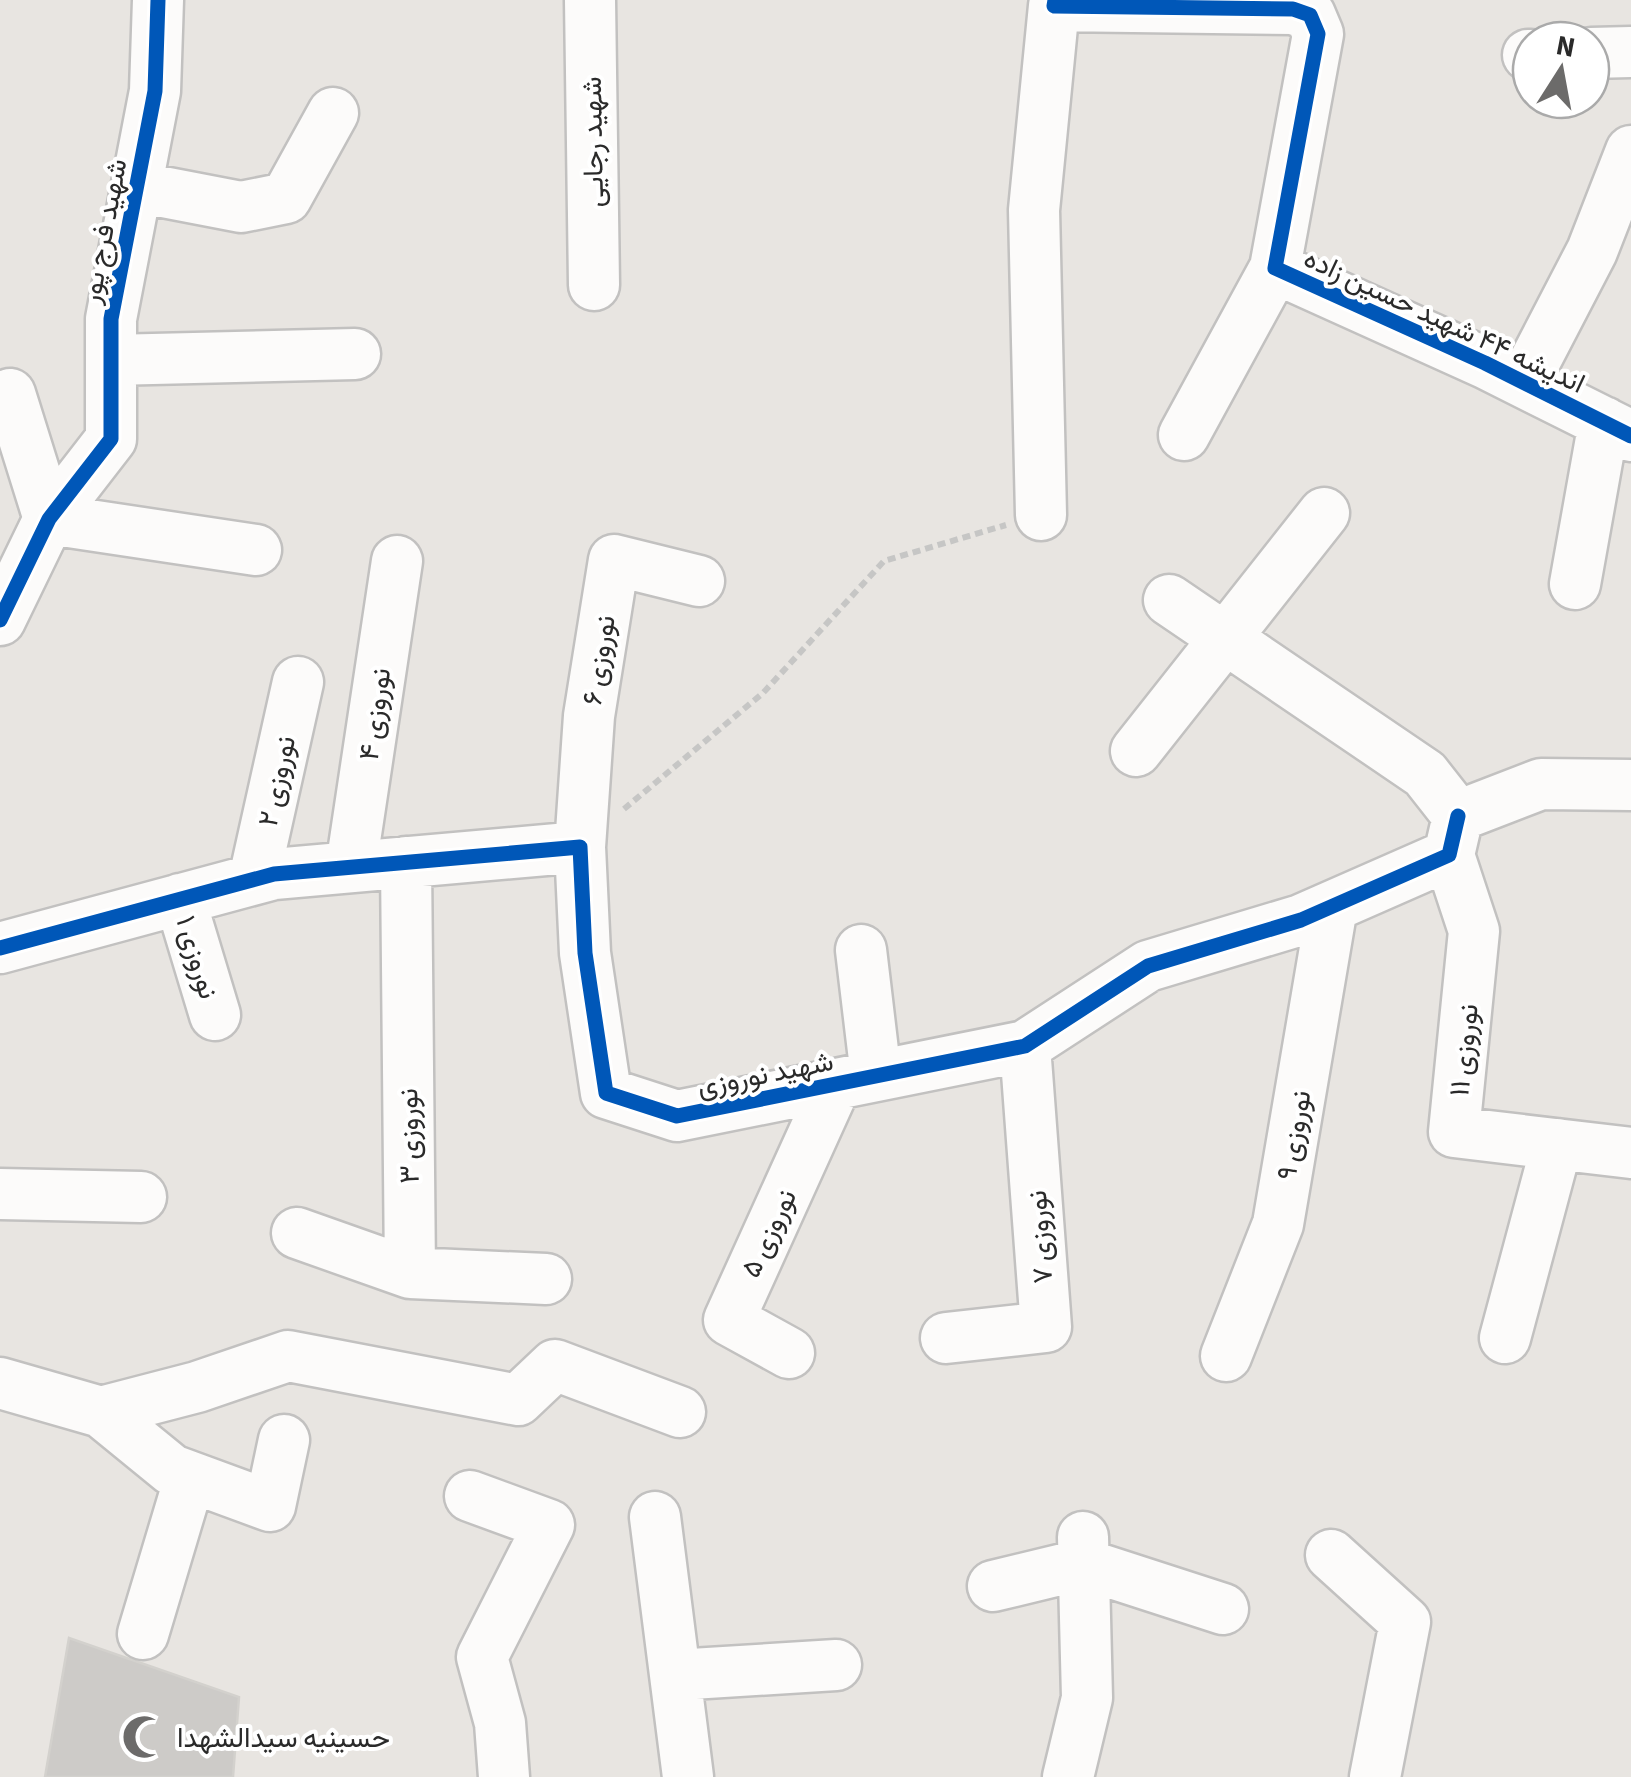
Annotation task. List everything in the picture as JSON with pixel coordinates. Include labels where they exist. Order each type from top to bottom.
[{"type":"street","name":"شهید فرج پور","points":[[0,620],[49,519],[111,439],[111,319],[156,92],[158,0]]},
{"type":"street","name":"شهید رجایی","points":[[590,0],[594,284]]},
{"type":"street","points":[[1041,515],[1034,210],[1055,3]]},
{"type":"street","name":"اندیشه ۴۴ شهید حسین زاده","points":[[1055,3],[1293,8],[1310,16],[1318,34],[1276,268],[1618,429]]},
{"type":"street","points":[[137,186],[240,207],[286,198],[333,114]]},
{"type":"street","points":[[1524,382],[1592,251],[1631,151]]},
{"type":"street","points":[[1184,435],[1276,268]]},
{"type":"street","points":[[111,360],[355,354]]},
{"type":"street","points":[[10,394],[49,519],[256,550]]},
{"type":"street","points":[[1575,584],[1618,429]]},
{"type":"street","points":[[1136,751],[1324,512]]},
{"type":"street","name":"نوروزی ۶","points":[[580,847],[589,716],[614,560],[699,581]]},
{"type":"street","name":"نوروزی ۴","points":[[351,867],[397,561]]},
{"type":"street","points":[[1169,600],[1425,774],[1453,836]]},
{"type":"street","name":"نوروزی ۲","points":[[254,879],[298,682]]},
{"type":"street","name":"شهید نوروزی","points":[[580,847],[585,953],[606,1093],[677,1116],[1025,1046],[1148,966],[1332,907],[1541,784],[1631,785]]},
{"type":"street","name":"نوروزی ۱۱","points":[[1453,836],[1474,930],[1454,1132],[1631,1153]]},
{"type":"street","points":[[0,948],[274,874],[580,847]]},
{"type":"street","name":"نوروزی ۳","points":[[406,862],[410,1273]]},
{"type":"street","name":"نوروزی ۱","points":[[180,899],[215,1015]]},
{"type":"street","name":"نوروزی ۹","points":[[1226,1356],[1278,1224],[1332,907]]},
{"type":"street","points":[[856,1080],[861,950]]},
{"type":"street","name":"نوروزی ۷","points":[[946,1338],[1046,1327],[1025,1046]]},
{"type":"street","name":"نوروزی ۵","points":[[789,1353],[728,1320],[856,1080]]},
{"type":"street","points":[[1505,1338],[1557,1144]]},
{"type":"street","points":[[0,1194],[141,1197]]},
{"type":"street","points":[[297,1233],[410,1273],[546,1279]]},
{"type":"street","points":[[101,1412],[197,1387],[288,1356],[518,1400],[555,1364],[680,1412]]},
{"type":"street","points":[[0,1384],[101,1412],[172,1470],[270,1506],[284,1440]]},
{"type":"street","points":[[142,1634],[190,1477]]},
{"type":"street","points":[[470,1496],[549,1525],[482,1657],[500,1723],[504,1777]]},
{"type":"street","points":[[655,1516],[688,1777]]},
{"type":"street","points":[[1068,1777],[1087,1698],[1084,1550]]},
{"type":"street","points":[[993,1586],[1084,1550],[1223,1609]]},
{"type":"street","points":[[1331,1555],[1405,1622],[1375,1777]]},
{"type":"street","points":[[675,1675],[836,1665]]},
{"type":"path","points":[[580,847],[763,693],[884,561],[1041,515]]},
{"type":"building","name":"حسینیه سیدالشهدا","points":[[69,1638],[239,1697],[233,1777],[45,1777]]},
{"type":"cycle path","points":[[0,620],[49,519],[111,439],[111,319],[155,91],[158,0]]},
{"type":"cycle path","points":[[1055,0],[1054,6],[1293,9],[1310,15],[1318,34],[1275,268],[1485,363],[1631,436]]},
{"type":"cycle path","points":[[0,948],[274,874],[580,847],[585,953],[606,1093],[677,1116],[1025,1046],[1148,966],[1301,920],[1449,855],[1458,816]]},
{"type":"place","name":"حسینیه سیدالشهدا","points":[[144,1737]]}]
